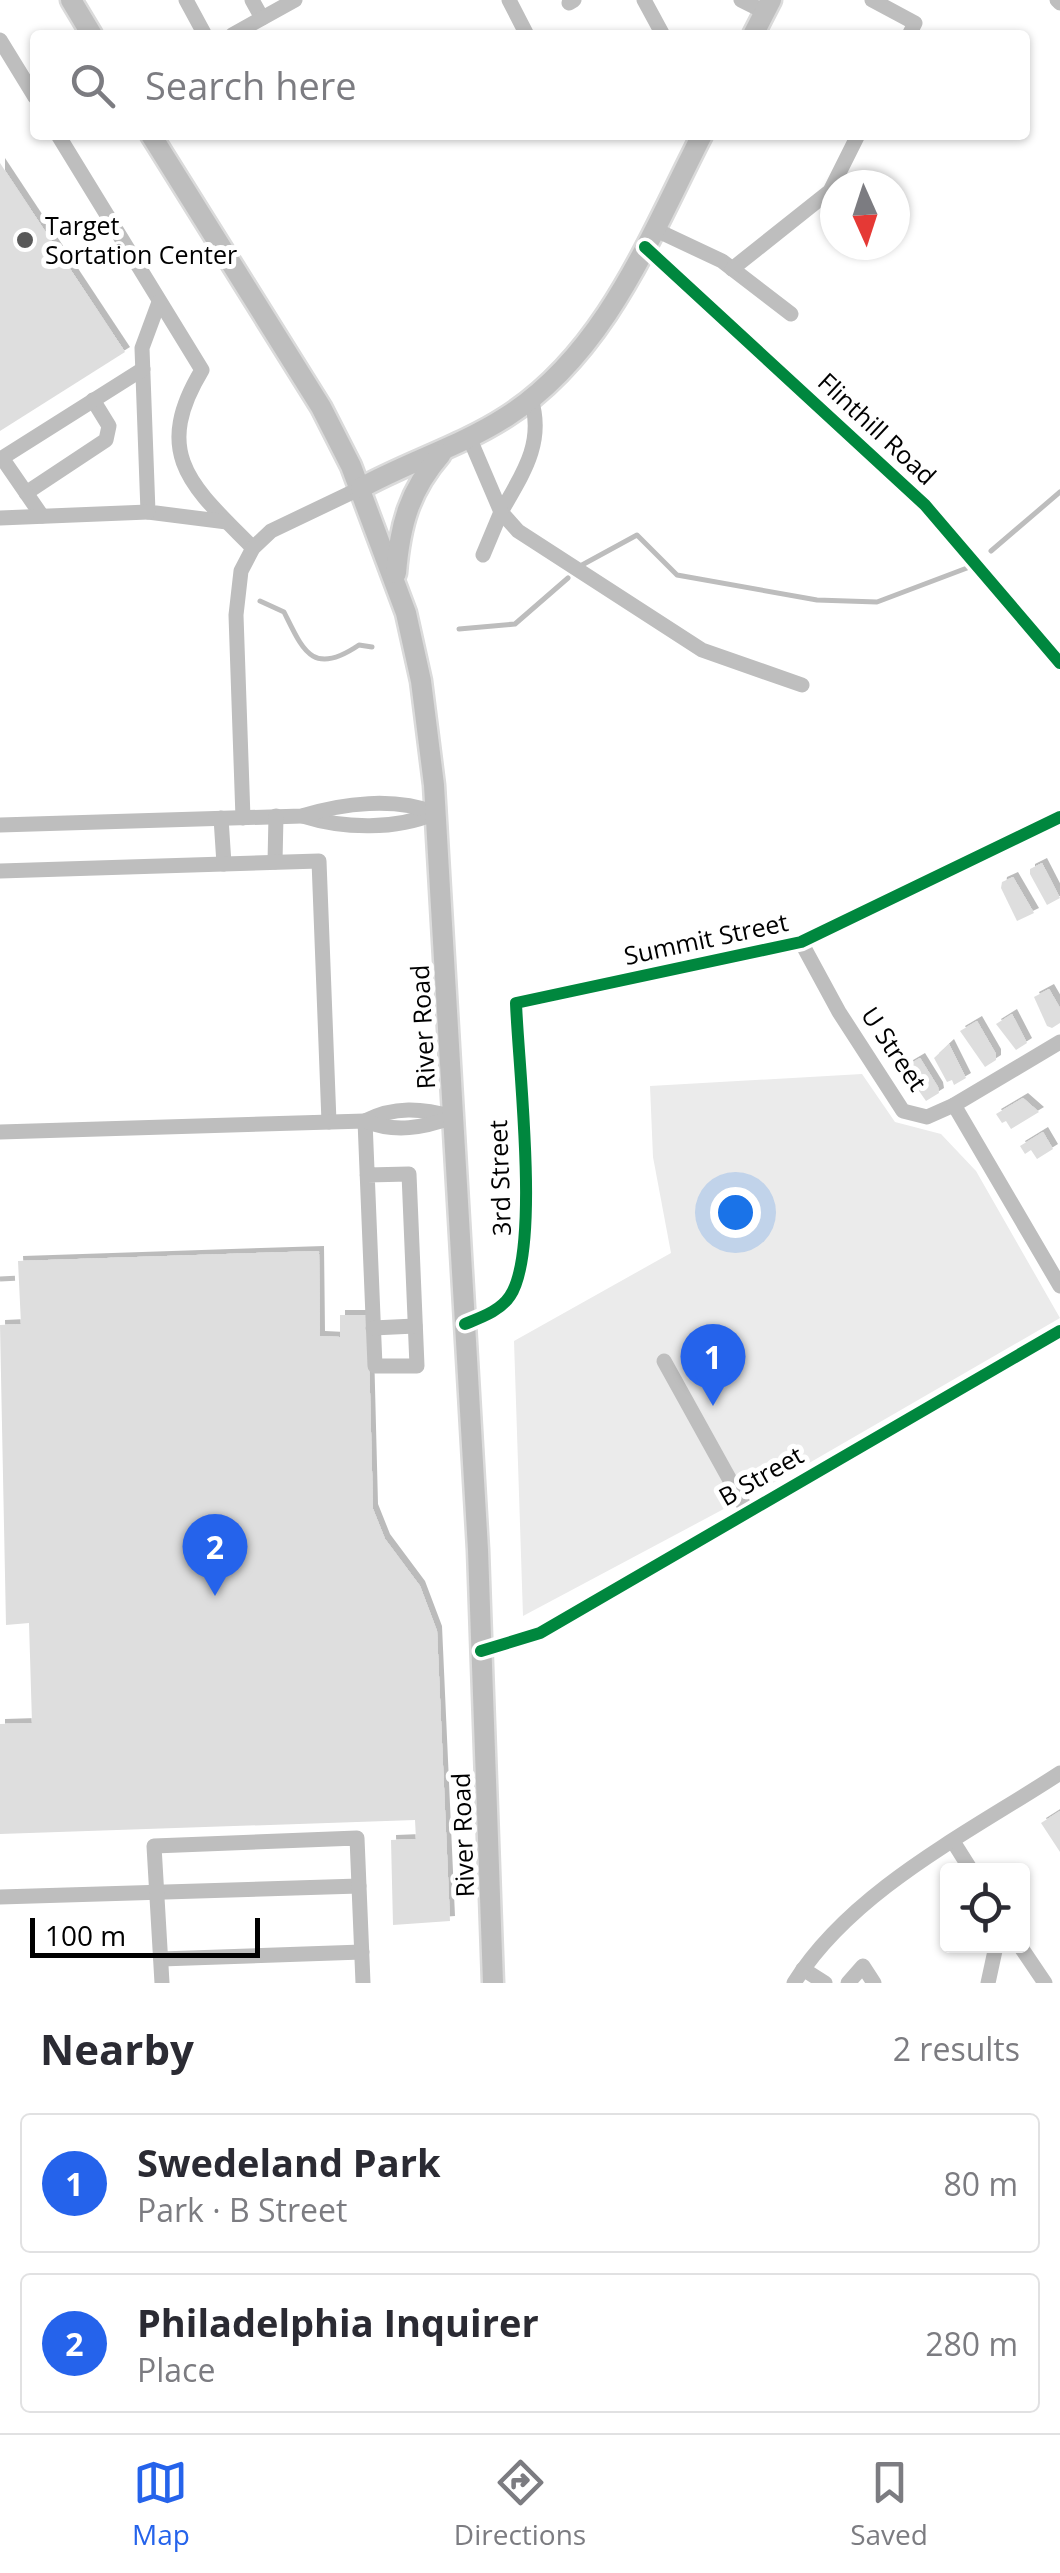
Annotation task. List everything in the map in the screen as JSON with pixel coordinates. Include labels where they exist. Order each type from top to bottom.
[{"type":"main road","points":[[71,0],[89,30]]},
{"type":"main road","points":[[756,30],[768,6]]},
{"type":"main road","name":"River Road","points":[[154,140],[321,407],[361,488],[396,580],[421,681],[435,813],[465,1324],[482,1651],[493,1983]]},
{"type":"main road","points":[[361,488],[470,438],[531,399],[597,330],[699,140]]},
{"type":"main road","points":[[396,580],[406,507],[418,482],[447,448]]},
{"type":"street","points":[[186,0],[202,30]]},
{"type":"street","points":[[252,0],[262,18]]},
{"type":"street","points":[[241,30],[295,0]]},
{"type":"street","points":[[509,0],[524,30]]},
{"type":"street","points":[[644,0],[661,30]]},
{"type":"street","points":[[742,0],[768,6]]},
{"type":"street","points":[[872,0],[915,23],[912,30]]},
{"type":"street","points":[[0,40],[30,89]]},
{"type":"street","points":[[61,140],[202,370],[182,412],[181,458],[193,487],[253,548]]},
{"type":"street","points":[[732,268],[830,191],[856,140]]},
{"type":"street","points":[[649,238],[732,268],[791,314]]},
{"type":"street","name":"Flinthill Road","points":[[649,238],[925,505],[1060,663]]},
{"type":"street","points":[[148,512],[142,348],[159,302]]},
{"type":"street","points":[[42,516],[1,458],[143,368]]},
{"type":"street","points":[[482,555],[500,512],[530,462],[538,418],[531,399]]},
{"type":"street","points":[[26,492],[106,440],[109,426],[92,400]]},
{"type":"street","points":[[470,438],[500,512],[518,531],[702,650],[802,684]]},
{"type":"street","points":[[243,818],[236,600],[241,572],[253,548],[271,531],[361,488]]},
{"type":"street","points":[[0,518],[148,512],[227,522]]},
{"type":"street","points":[[0,825],[302,816],[331,806],[412,804],[435,813]]},
{"type":"street","points":[[274,862],[276,816]]},
{"type":"street","points":[[220,818],[224,864]]},
{"type":"street","name":"Summit Street","points":[[516,1003],[801,942],[1060,818]]},
{"type":"street","points":[[0,871],[319,861],[329,1122]]},
{"type":"street","name":"U Street","points":[[801,942],[839,1012],[903,1111],[928,1117],[954,1105],[1060,1286]]},
{"type":"street","name":"3rd Street","points":[[465,1324],[508,1300],[522,1265],[524,1202],[516,1003]]},
{"type":"street","points":[[954,1105],[1060,1042]]},
{"type":"street","points":[[0,1132],[329,1122],[365,1120],[384,1111],[398,1110],[426,1110],[453,1118]]},
{"type":"street","points":[[365,1120],[375,1366],[417,1366],[409,1174],[368,1176]]},
{"type":"street","points":[[374,1328],[415,1326]]},
{"type":"street","name":"B Street","points":[[482,1651],[540,1633],[1060,1331]]},
{"type":"street","points":[[664,1361],[746,1510]]},
{"type":"street","points":[[825,1983],[798,1976],[852,1912],[1060,1773]]},
{"type":"street","points":[[162,1983],[154,1846],[357,1838],[363,1983]]},
{"type":"street","points":[[954,1843],[967,1863]]},
{"type":"street","points":[[0,1898],[359,1886]]},
{"type":"street","points":[[160,1959],[362,1952]]},
{"type":"street","points":[[988,1983],[994,1953]]},
{"type":"street","points":[[1025,1953],[1045,1983]]},
{"type":"street","points":[[848,1983],[863,1966],[874,1983]]},
{"type":"shaded area","points":[[862,1074],[895,1122],[941,1134],[976,1171],[1060,1318],[797,1470],[523,1616],[514,1341],[671,1253],[653,1157],[650,1086]]},
{"type":"building","name":"Target Sortation Center","points":[[0,163],[125,352],[0,431]]},
{"type":"building","points":[[1042,863],[1060,898],[1047,905],[1030,874],[1030,869]]},
{"type":"building","points":[[1013,877],[1034,913],[1017,921],[1001,888],[1002,882]]},
{"type":"building","points":[[1049,989],[1060,1008],[1060,1023],[1052,1028],[1047,1026],[1034,997]]},
{"type":"building","points":[[1012,1014],[1027,1043],[1016,1050],[996,1024]]},
{"type":"building","points":[[977,1021],[996,1054],[996,1060],[985,1067],[960,1031]]},
{"type":"building","points":[[949,1044],[966,1078],[954,1085],[952,1080],[947,1082],[934,1058]]},
{"type":"building","points":[[920,1058],[939,1093],[926,1101],[903,1068]]},
{"type":"building","points":[[1023,1098],[1039,1112],[1011,1129],[996,1114]]},
{"type":"building","points":[[1043,1132],[1053,1149],[1037,1159],[1031,1150],[1025,1154],[1020,1146]]},
{"type":"building","points":[[319,1251],[320,1336],[340,1337],[340,1315],[368,1315],[373,1509],[385,1539],[420,1586],[437,1631],[450,1921],[393,1925],[391,1840],[416,1839],[415,1820],[0,1834],[0,1724],[32,1723],[29,1623],[6,1625],[0,1325],[21,1324],[18,1261]]},
{"type":"building","points":[[1060,1811],[1060,1852],[1041,1823]]},
{"type":"waterway","points":[[991,551],[1060,492]]},
{"type":"waterway","points":[[582,565],[637,535],[677,575],[817,600],[877,602],[967,568]]},
{"type":"waterway","points":[[459,629],[515,624],[568,578]]},
{"type":"waterway","points":[[260,601],[284,612],[304,648],[320,659],[330,659],[359,645],[372,647]]},
{"type":"railway","points":[[0,1279],[19,1278]]},
{"type":"cycle path","points":[[645,247],[925,505],[1060,663]]},
{"type":"cycle path","points":[[465,1324],[501,1306],[510,1296],[519,1273],[526,1199],[516,1003],[801,942],[1060,817]]},
{"type":"cycle path","points":[[481,1651],[540,1633],[1060,1331]]},
{"type":"place","name":"Target Sortation Center","points":[[25,240]]},
{"type":"place","name":"Swedeland Park","points":[[713,1406]]},
{"type":"place","name":"Philadelphia Inquirer","points":[[215,1596]]}]
